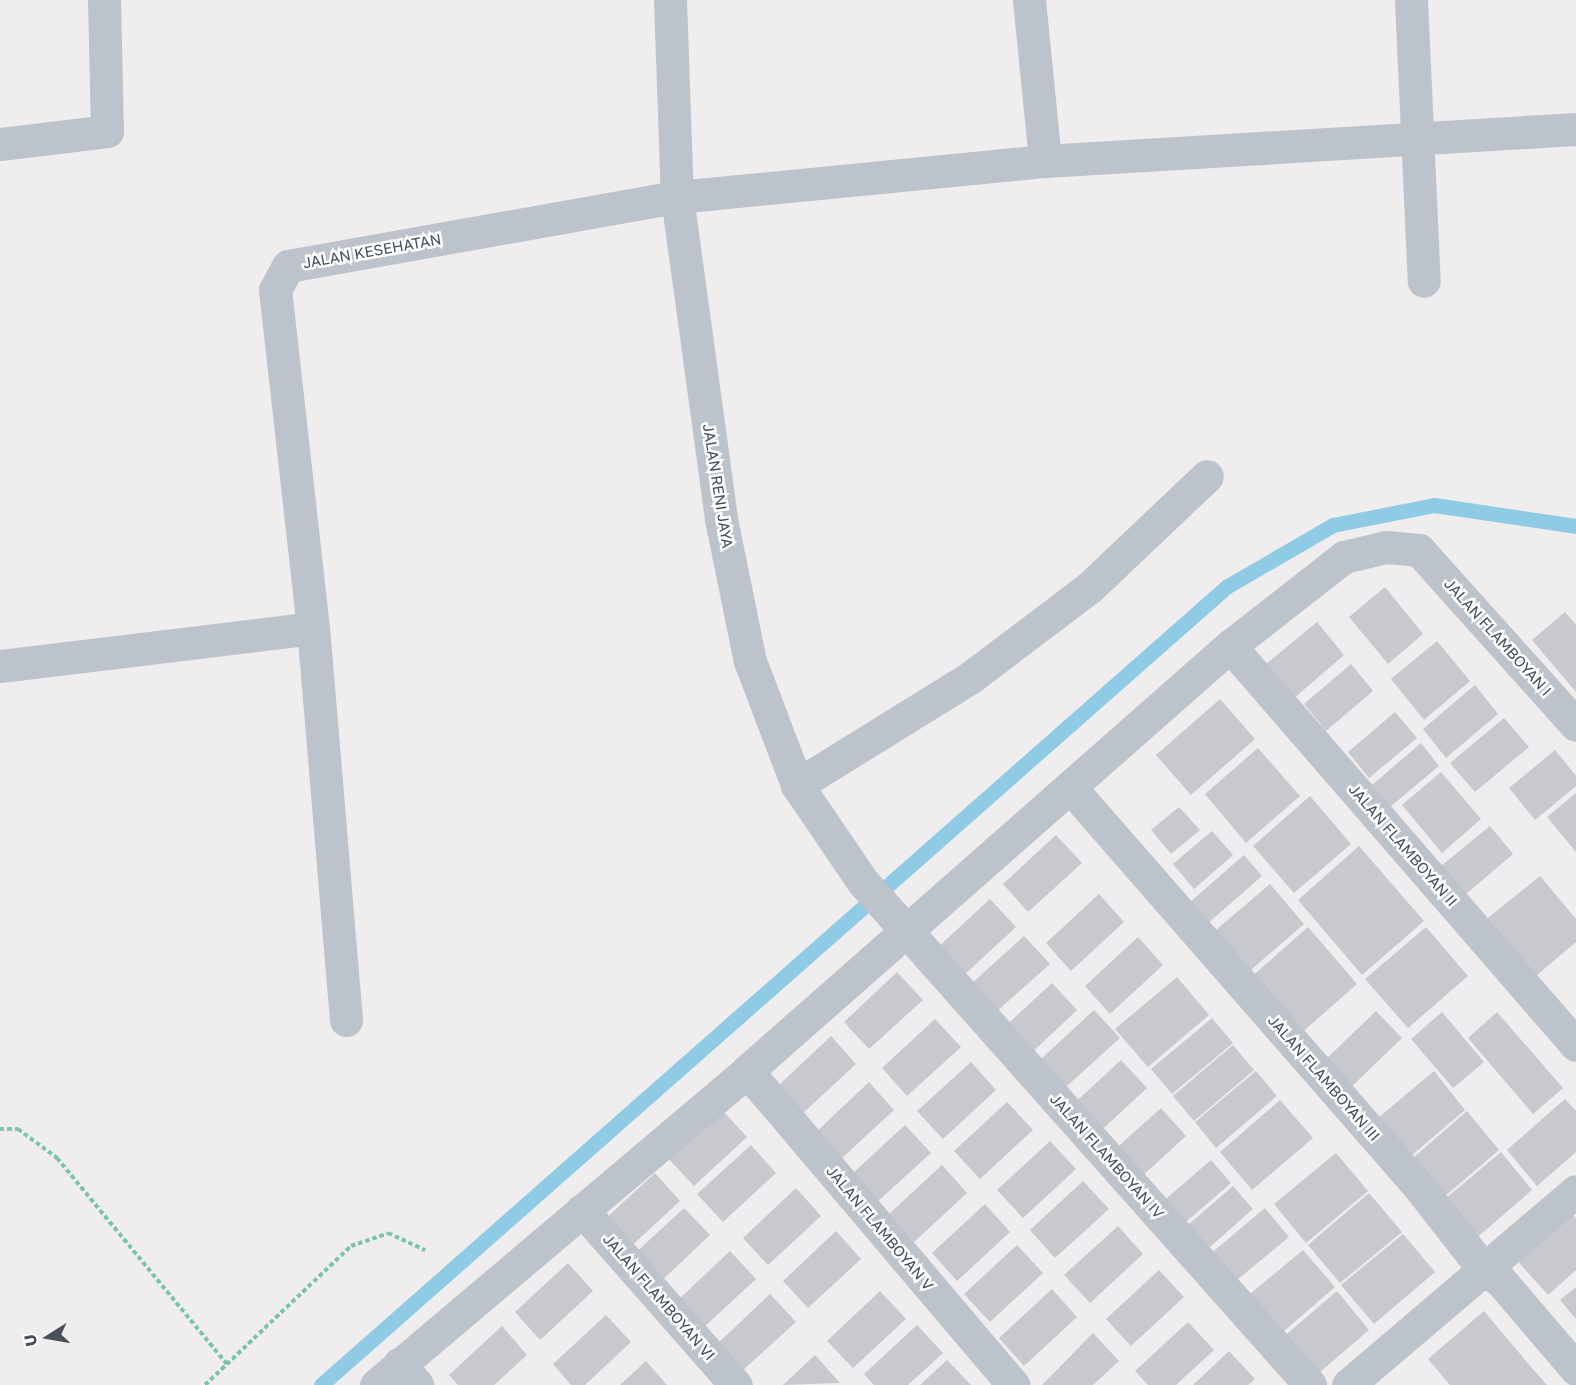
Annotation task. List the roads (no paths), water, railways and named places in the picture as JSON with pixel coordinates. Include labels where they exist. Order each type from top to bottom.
[{"type":"street","points":[[0,144],[107,131],[104,0]]},
{"type":"street","name":"JALAN RENI JAYA","points":[[670,0],[677,197],[721,519],[750,661],[797,785],[863,882],[904,928]]},
{"type":"street","points":[[1029,0],[1045,161]]},
{"type":"street","points":[[1411,0],[1420,140],[1424,281]]},
{"type":"street","name":"JALAN KESEHATAN","points":[[346,1020],[313,628],[275,290],[279,276],[288,266],[677,197],[1045,161],[1576,129]]},
{"type":"street","points":[[797,785],[971,677],[1090,587],[1207,476]]},
{"type":"street","name":"JALAN FLAMBOYAN I","points":[[1230,646],[1344,557],[1386,547],[1419,550],[1576,724]]},
{"type":"street","points":[[0,666],[313,628]]},
{"type":"street","points":[[398,1378],[582,1209],[747,1071],[904,928],[1070,787],[1230,646]]},
{"type":"street","name":"JALAN FLAMBOYAN II","points":[[1230,646],[1576,1045]]},
{"type":"street","name":"JALAN FLAMBOYAN III","points":[[1070,787],[1420,1188],[1484,1270],[1500,1280],[1576,1369]]},
{"type":"street","name":"JALAN FLAMBOYAN IV","points":[[904,928],[1310,1385]]},
{"type":"street","name":"JALAN FLAMBOYAN V","points":[[747,1071],[1013,1385]]},
{"type":"street","points":[[1348,1385],[1576,1191]]},
{"type":"street","name":"JALAN FLAMBOYAN VI","points":[[582,1209],[736,1385]]},
{"type":"waterway","points":[[321,1385],[1226,587],[1333,525],[1434,505],[1576,526]]}]
